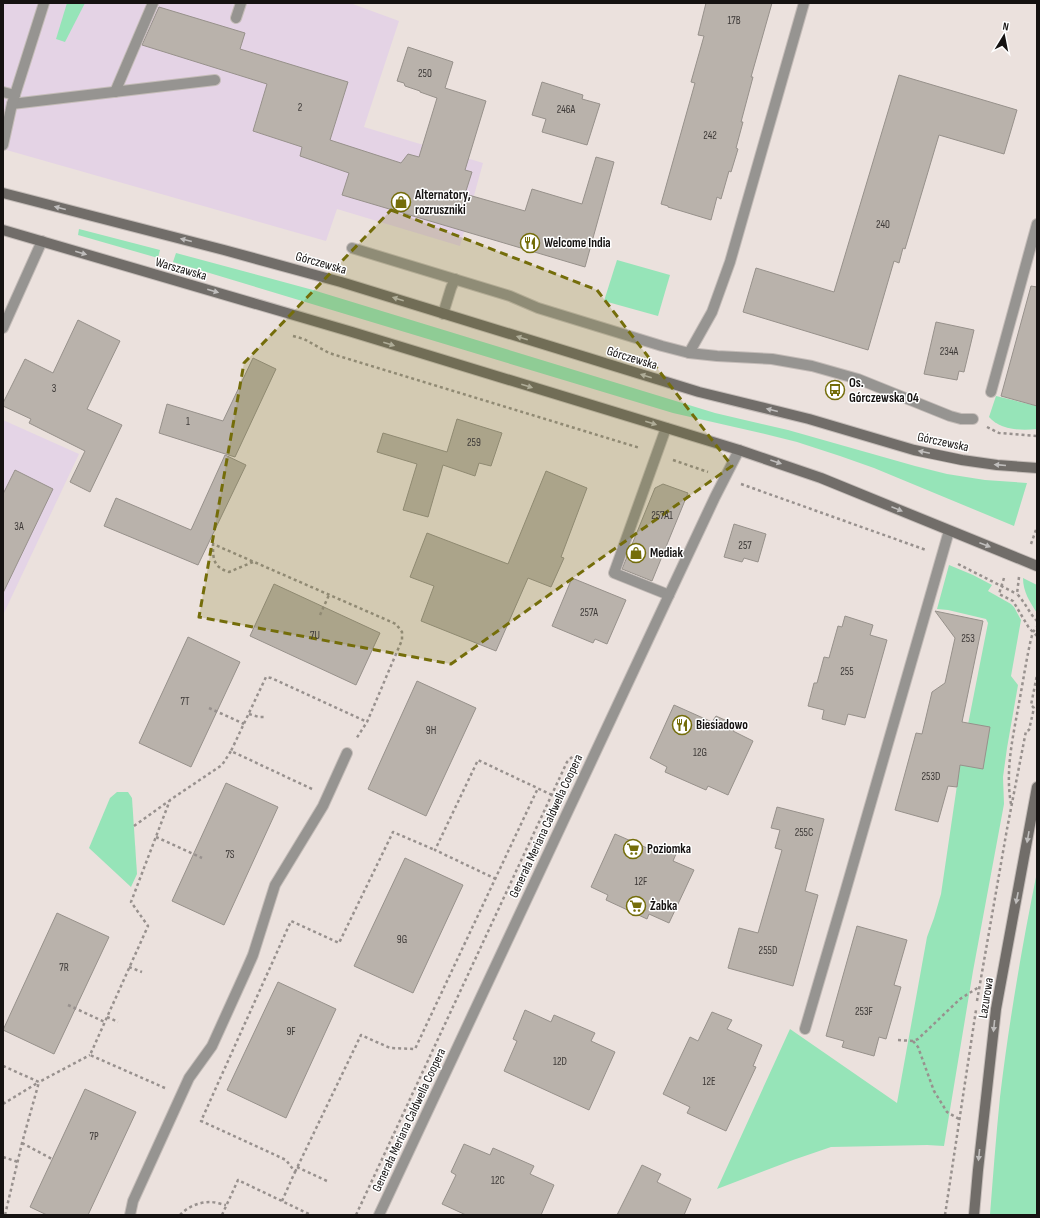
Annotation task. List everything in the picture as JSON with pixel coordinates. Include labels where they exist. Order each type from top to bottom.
[{"type":"main road","name":"Górczewska","points":[[3,192],[341,282],[700,392],[810,419],[914,450],[962,460],[997,465],[1037,468]]},
{"type":"main road","name":"Warszawska","points":[[3,230],[352,332],[666,428]]},
{"type":"main road","points":[[666,428],[739,450],[821,478],[1037,566]]},
{"type":"main road","name":"Lazurowa","points":[[974,1215],[996,1008],[1037,787]]},
{"type":"street","points":[[3,145],[13,100],[44,3]]},
{"type":"street","points":[[115,92],[153,3]]},
{"type":"street","points":[[236,18],[241,3]]},
{"type":"street","points":[[689,353],[712,312],[730,262],[804,3]]},
{"type":"street","points":[[3,92],[13,100],[115,92],[214,80]]},
{"type":"street","points":[[990,392],[1037,224]]},
{"type":"street","points":[[3,328],[42,241]]},
{"type":"street","points":[[352,248],[510,296],[538,308],[662,346],[689,353],[772,359],[812,366],[858,379],[950,416],[961,419],[973,419]]},
{"type":"street","points":[[443,314],[455,280]]},
{"type":"street","points":[[666,428],[614,573],[669,595]]},
{"type":"street","name":"Generała Meriana Caldwella Coopera","points":[[379,1215],[724,478],[739,450]]},
{"type":"street","points":[[805,1029],[949,531]]},
{"type":"street","points":[[130,1215],[133,1201],[189,1078],[212,1046],[251,960],[275,885],[323,806],[346,753]]},
{"type":"path","points":[[289,334],[304,339],[329,353],[657,454],[942,556],[1016,594],[1023,599],[1031,615],[1037,621]]},
{"type":"path","points":[[973,419],[999,433],[1037,436]]},
{"type":"path","points":[[1035,534],[1037,528]]},
{"type":"path","points":[[253,562],[229,572],[220,569],[216,565],[213,554],[213,544],[396,624],[402,632],[402,640],[367,722],[346,753]]},
{"type":"path","points":[[1016,594],[1019,573]]},
{"type":"path","points":[[1004,578],[999,594],[1013,601],[1029,628],[1037,636]]},
{"type":"path","points":[[320,615],[329,595]]},
{"type":"path","points":[[1037,627],[1033,632],[1028,651],[1011,749],[1009,774],[1011,807],[1026,731],[1029,730],[1034,708],[1031,705],[1037,676]]},
{"type":"path","points":[[134,826],[222,765],[231,751],[266,677],[367,722]]},
{"type":"path","points":[[208,708],[244,724]]},
{"type":"path","points":[[249,714],[259,717],[266,717]]},
{"type":"path","points":[[231,751],[328,796]]},
{"type":"path","points":[[435,850],[478,760],[552,795]]},
{"type":"path","points":[[282,1201],[361,1035],[390,1048],[415,1050],[538,788]]},
{"type":"path","points":[[3,1104],[39,1082],[90,1055],[148,926],[131,902],[170,800]]},
{"type":"path","points":[[295,1172],[286,1160],[201,1121],[291,921],[339,943],[393,832],[496,879]]},
{"type":"path","points":[[156,837],[202,858]]},
{"type":"path","points":[[130,967],[142,972]]},
{"type":"path","points":[[898,1040],[913,1041],[918,1039],[960,999],[979,987]]},
{"type":"path","points":[[68,1005],[105,1022]]},
{"type":"path","points":[[107,1017],[118,1022]]},
{"type":"path","points":[[913,1041],[918,1047],[934,1091],[948,1112],[959,1120]]},
{"type":"path","points":[[90,1055],[181,1096]]},
{"type":"path","points":[[3,1066],[39,1082]]},
{"type":"path","points":[[5,1215],[22,1143],[39,1082]]},
{"type":"path","points":[[22,1143],[52,1159]]},
{"type":"path","points":[[3,1156],[18,1162]]},
{"type":"path","points":[[297,1167],[330,1182]]},
{"type":"path","points":[[222,1215],[238,1180],[311,1215]]},
{"type":"path","points":[[180,1215],[183,1211],[197,1204],[210,1202],[226,1205]]},
{"type":"highlighted area","points":[[391,210],[597,290],[732,466],[451,664],[199,617],[244,363]]},
{"type":"shaded area","points":[[3,3],[350,3],[399,21],[364,127],[483,163],[460,246],[337,209],[326,241],[3,149]]},
{"type":"shaded area","points":[[3,420],[79,454],[3,615]]},
{"type":"green space","points":[[67,3],[85,3],[65,42],[56,39]]},
{"type":"green space","points":[[79,229],[160,250],[158,258],[78,235]]},
{"type":"green space","points":[[176,253],[313,290],[715,413],[788,430],[947,474],[985,480],[1027,483],[1014,526],[874,468],[840,456],[797,442],[673,413],[173,262]]},
{"type":"green space","points":[[617,260],[670,275],[658,316],[604,301]]},
{"type":"green space","points":[[996,396],[1037,406],[1037,429],[1011,429],[999,425],[989,417]]},
{"type":"green space","points":[[949,565],[992,585],[988,591],[1011,604],[1021,620],[1011,676],[1018,685],[1003,777],[1004,804],[973,971],[944,1146],[831,1147],[717,1189],[790,1029],[897,1103],[927,937],[941,894],[960,765],[988,623],[986,619],[948,610],[937,609]]},
{"type":"green space","points":[[1023,578],[1037,585],[1037,613],[1029,601],[1023,583]]},
{"type":"green space","points":[[117,792],[128,792],[132,798],[137,874],[131,887],[89,848],[110,798]]},
{"type":"green space","points":[[1037,872],[1037,1215],[990,1215],[997,1126],[1007,1041]]},
{"type":"building","points":[[706,3],[772,3],[751,77],[753,77],[736,148],[738,149],[731,172],[729,171],[721,199],[717,197],[711,220],[661,204],[695,83],[691,82],[704,36],[698,35]]},
{"type":"building","points":[[159,7],[245,33],[240,49],[348,82],[330,140],[401,163],[408,154],[419,157],[437,98],[405,86],[404,83],[397,81],[408,47],[453,62],[445,88],[486,101],[465,170],[472,172],[465,194],[525,211],[532,189],[582,204],[596,157],[614,162],[585,267],[342,195],[349,173],[300,156],[302,147],[253,131],[267,84],[142,45]]},
{"type":"building","points":[[899,75],[1017,110],[1004,154],[939,135],[905,249],[903,248],[899,263],[894,261],[868,350],[743,312],[756,268],[834,292]]},
{"type":"building","points":[[542,82],[583,95],[582,99],[600,104],[587,145],[542,132],[546,119],[532,115]]},
{"type":"building","points":[[1031,286],[1037,287],[1037,406],[1001,396]]},
{"type":"building","points":[[78,320],[120,341],[87,409],[122,425],[90,492],[70,482],[85,451],[29,423],[31,419],[3,406],[3,403],[25,359],[53,373]]},
{"type":"building","points":[[936,322],[974,330],[964,372],[959,371],[957,380],[924,374]]},
{"type":"building","points":[[253,358],[276,369],[235,457],[159,433],[167,404],[223,421]]},
{"type":"building","points":[[457,419],[502,433],[491,466],[479,463],[475,476],[443,465],[428,517],[403,510],[417,464],[377,452],[383,433],[447,452]]},
{"type":"building","points":[[225,455],[246,465],[198,565],[104,526],[116,498],[191,530]]},
{"type":"building","points":[[15,470],[53,489],[3,593],[3,494]]},
{"type":"building","points":[[546,471],[587,488],[561,557],[564,558],[551,587],[528,578],[496,651],[421,621],[434,586],[410,577],[427,533],[508,564]]},
{"type":"building","points":[[663,484],[688,493],[652,581],[622,569],[655,488]]},
{"type":"building","points":[[734,524],[766,534],[758,562],[744,558],[742,562],[724,557]]},
{"type":"building","points":[[572,578],[626,600],[607,644],[595,639],[593,643],[552,626]]},
{"type":"building","points":[[274,584],[380,633],[356,685],[250,636]]},
{"type":"building","points":[[935,611],[983,621],[962,722],[990,727],[983,769],[960,765],[957,787],[948,786],[938,822],[895,810],[916,733],[922,734],[932,692],[945,683],[955,638]]},
{"type":"building","points":[[845,616],[873,625],[870,635],[887,640],[865,718],[848,714],[845,725],[822,719],[824,710],[808,706],[814,683],[817,683],[824,657],[829,658],[838,626],[842,627]]},
{"type":"building","points":[[188,637],[240,662],[191,767],[139,743]]},
{"type":"building","points":[[417,681],[476,708],[426,816],[368,789]]},
{"type":"building","points":[[674,705],[712,722],[716,716],[736,725],[733,731],[753,741],[728,795],[708,786],[706,790],[665,772],[667,767],[650,758]]},
{"type":"building","points":[[226,783],[278,807],[224,925],[172,901]]},
{"type":"building","points":[[777,807],[824,819],[805,891],[818,895],[793,986],[728,968],[739,928],[758,933],[782,850],[775,848],[780,830],[771,828]]},
{"type":"building","points":[[615,834],[654,851],[657,845],[676,854],[673,861],[694,870],[669,923],[649,914],[647,919],[606,900],[608,895],[591,887]]},
{"type":"building","points":[[405,858],[463,885],[413,993],[354,966]]},
{"type":"building","points":[[57,913],[109,937],[54,1054],[3,1030]]},
{"type":"building","points":[[857,926],[907,940],[894,985],[901,987],[886,1039],[879,1037],[874,1056],[842,1047],[844,1041],[826,1036]]},
{"type":"building","points":[[278,982],[336,1009],[286,1118],[227,1090]]},
{"type":"building","points":[[525,1010],[551,1022],[554,1015],[595,1033],[591,1041],[615,1052],[589,1110],[504,1071],[517,1041],[513,1039]]},
{"type":"building","points":[[712,1012],[732,1020],[727,1029],[762,1045],[753,1066],[756,1067],[726,1131],[687,1113],[690,1107],[663,1094],[690,1037],[698,1041]]},
{"type":"building","points":[[85,1089],[136,1112],[88,1215],[47,1215],[30,1207]]},
{"type":"building","points":[[464,1144],[490,1155],[493,1148],[534,1166],[530,1174],[554,1185],[541,1215],[466,1215],[442,1204],[456,1175],[451,1172]]},
{"type":"building","points":[[642,1165],[661,1174],[657,1182],[691,1199],[684,1215],[617,1215]]},
{"type":"place","name":"Alternatory, rozruszniki","points":[[401,202]]},
{"type":"place","name":"Welcome India","points":[[530,243]]},
{"type":"place","name":"Os. Górczewska 04","points":[[835,390]]},
{"type":"place","name":"Mediak","points":[[636,553]]},
{"type":"place","name":"Biesiadowo","points":[[682,725]]},
{"type":"place","name":"Poziomka","points":[[633,849]]},
{"type":"place","name":"Żabka","points":[[636,906]]}]
